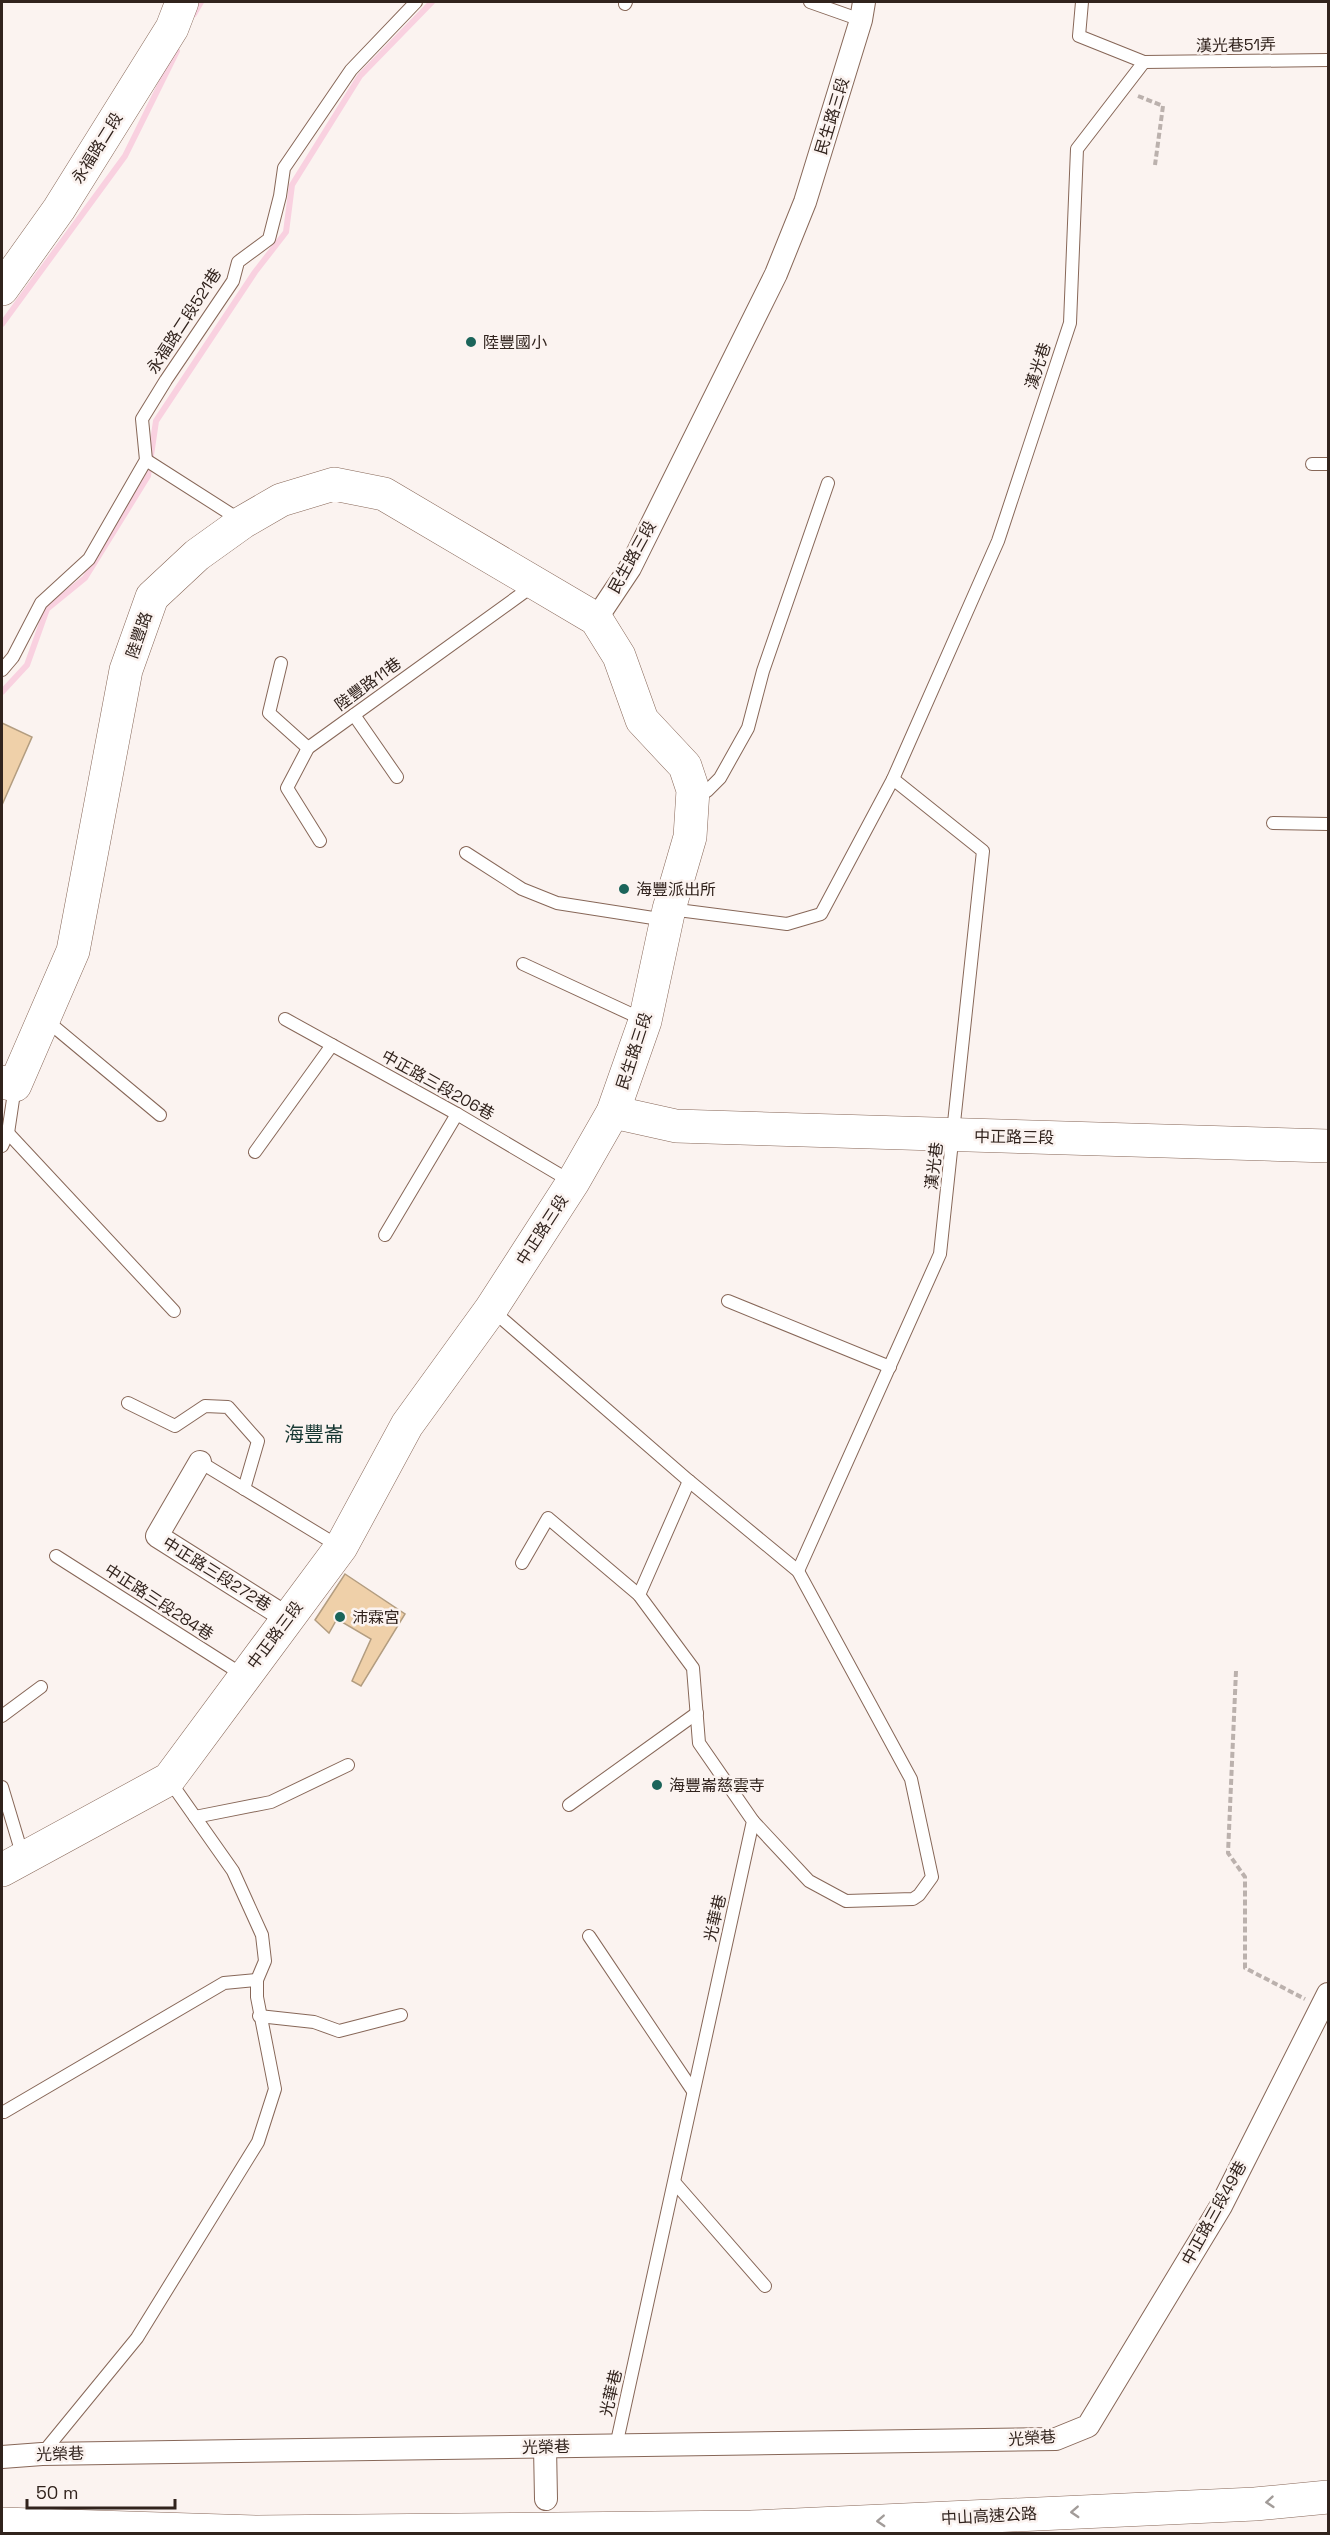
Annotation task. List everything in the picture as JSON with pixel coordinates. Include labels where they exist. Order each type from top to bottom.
[{"type":"main road","name":"永福路二段","points":[[2,289],[59,209],[172,28],[182,2]]},
{"type":"main road","name":"陸豐路","points":[[8,1084],[45,1019],[73,951],[126,670],[152,597],[197,555],[243,522],[281,500],[334,484],[384,495],[596,619]]},
{"type":"main road","name":"民生路三段","points":[[596,619],[619,656],[642,720],[686,766],[693,790],[690,837],[668,915],[645,1021],[613,1112]]},
{"type":"main road","name":"中正路三段","points":[[12,1864],[169,1779],[341,1547],[407,1425],[491,1309],[573,1182],[613,1112],[676,1126],[1329,1146]]},
{"type":"main road","name":"中山高速公路","points":[[2,2524],[257,2532],[751,2527],[1255,2504],[1329,2497]]},
{"type":"street","name":"民生路三段","points":[[596,619],[630,568],[776,273],[805,202],[863,11]]},
{"type":"street","name":"中正路三段272巷","points":[[200,1462],[157,1536],[287,1618]]},
{"type":"street","name":"中正路三段49巷","points":[[1088,2426],[1221,2206],[1325,2001]]},
{"type":"street","name":"光榮巷","points":[[2,2457],[42,2454],[1056,2439],[1088,2426]]},
{"type":"street","points":[[545,2447],[546,2499]]},
{"type":"lane","name":"永福路二段521巷","points":[[146,460],[142,419],[233,281],[238,262],[269,239],[280,196],[284,168],[351,70],[416,2]]},
{"type":"lane","points":[[810,2],[863,11]]},
{"type":"lane","points":[[1082,2],[1080,36],[1144,62]]},
{"type":"lane","name":"漢光巷51弄","points":[[1144,62],[1329,60]]},
{"type":"lane","name":"漢光巷","points":[[466,853],[522,889],[557,903],[668,915],[787,924],[821,914],[892,779],[998,541],[1070,323],[1077,149],[1144,62]]},
{"type":"lane","points":[[2,670],[13,657],[41,603],[89,560],[146,460],[243,522]]},
{"type":"lane","points":[[1312,464],[1329,464]]},
{"type":"lane","points":[[693,790],[707,791],[720,778],[748,728],[763,671],[828,483]]},
{"type":"lane","name":"陸豐路11巷","points":[[320,841],[287,788],[308,748],[535,585]]},
{"type":"lane","points":[[281,663],[269,713],[308,748]]},
{"type":"lane","points":[[354,715],[397,777]]},
{"type":"lane","name":"漢光巷","points":[[798,1571],[940,1254],[955,1136],[983,851],[892,779]]},
{"type":"lane","points":[[1273,823],[1329,824]]},
{"type":"lane","points":[[523,964],[645,1021]]},
{"type":"lane","points":[[45,1019],[160,1115]]},
{"type":"lane","name":"中正路三段206巷","points":[[285,1019],[457,1114],[573,1182]]},
{"type":"lane","points":[[255,1152],[332,1045]]},
{"type":"lane","points":[[2,1146],[8,1133],[8,1084]]},
{"type":"lane","points":[[385,1235],[457,1114]]},
{"type":"lane","points":[[8,1133],[174,1311]]},
{"type":"lane","points":[[728,1301],[890,1367]]},
{"type":"lane","points":[[491,1309],[689,1481],[798,1571],[911,1779],[932,1877],[919,1895],[913,1899],[846,1901],[809,1881],[753,1821],[699,1743],[693,1668],[639,1595],[548,1518],[522,1563]]},
{"type":"lane","points":[[128,1403],[175,1426],[205,1406],[228,1407],[258,1441],[244,1489]]},
{"type":"lane","points":[[200,1462],[341,1547]]},
{"type":"lane","points":[[639,1595],[689,1481]]},
{"type":"lane","name":"中正路三段284巷","points":[[56,1556],[244,1676]]},
{"type":"lane","points":[[2,1716],[41,1687]]},
{"type":"lane","points":[[569,1805],[697,1713]]},
{"type":"lane","points":[[195,1817],[271,1802],[348,1765]]},
{"type":"lane","points":[[42,2454],[137,2338],[258,2142],[275,2089],[259,2016],[257,1980],[265,1961],[261,1935],[233,1871],[169,1779]]},
{"type":"lane","points":[[2,1788],[12,1864]]},
{"type":"lane","name":"光華巷","points":[[616,2446],[753,1821]]},
{"type":"lane","points":[[589,1936],[693,2091]]},
{"type":"lane","points":[[4,2112],[224,1983],[257,1980]]},
{"type":"lane","points":[[259,2016],[314,2022],[339,2031],[401,2015]]},
{"type":"lane","points":[[675,2183],[765,2286]]},
{"type":"path","points":[[1117,96],[1142,96],[1163,106],[1155,165]]},
{"type":"path","points":[[1236,1671],[1228,1853],[1245,1877],[1245,1968],[1325,2001]]},
{"type":"building","points":[[2,723],[32,737],[2,805]]},
{"type":"building","name":"沛霖宮","points":[[345,1574],[405,1614],[361,1686],[352,1681],[371,1639],[337,1619],[329,1633],[315,1620]]},
{"type":"waterway","points":[[194,14],[201,2]]},
{"type":"waterway","points":[[2,692],[27,665],[47,609],[85,578],[148,476],[156,421],[255,272],[286,232],[292,185],[360,76],[432,2]]},
{"type":"waterway","points":[[2,324],[125,156],[177,51]]},
{"type":"place","name":"陸豐國小","points":[[471,342]]},
{"type":"place","name":"海豐派出所","points":[[624,889]]},
{"type":"place","name":"沛霖宮","points":[[340,1617]]},
{"type":"place","name":"海豐崙慈雲寺","points":[[657,1785]]},
{"type":"district","name":"海豐崙","points":[[314,1434]]}]
